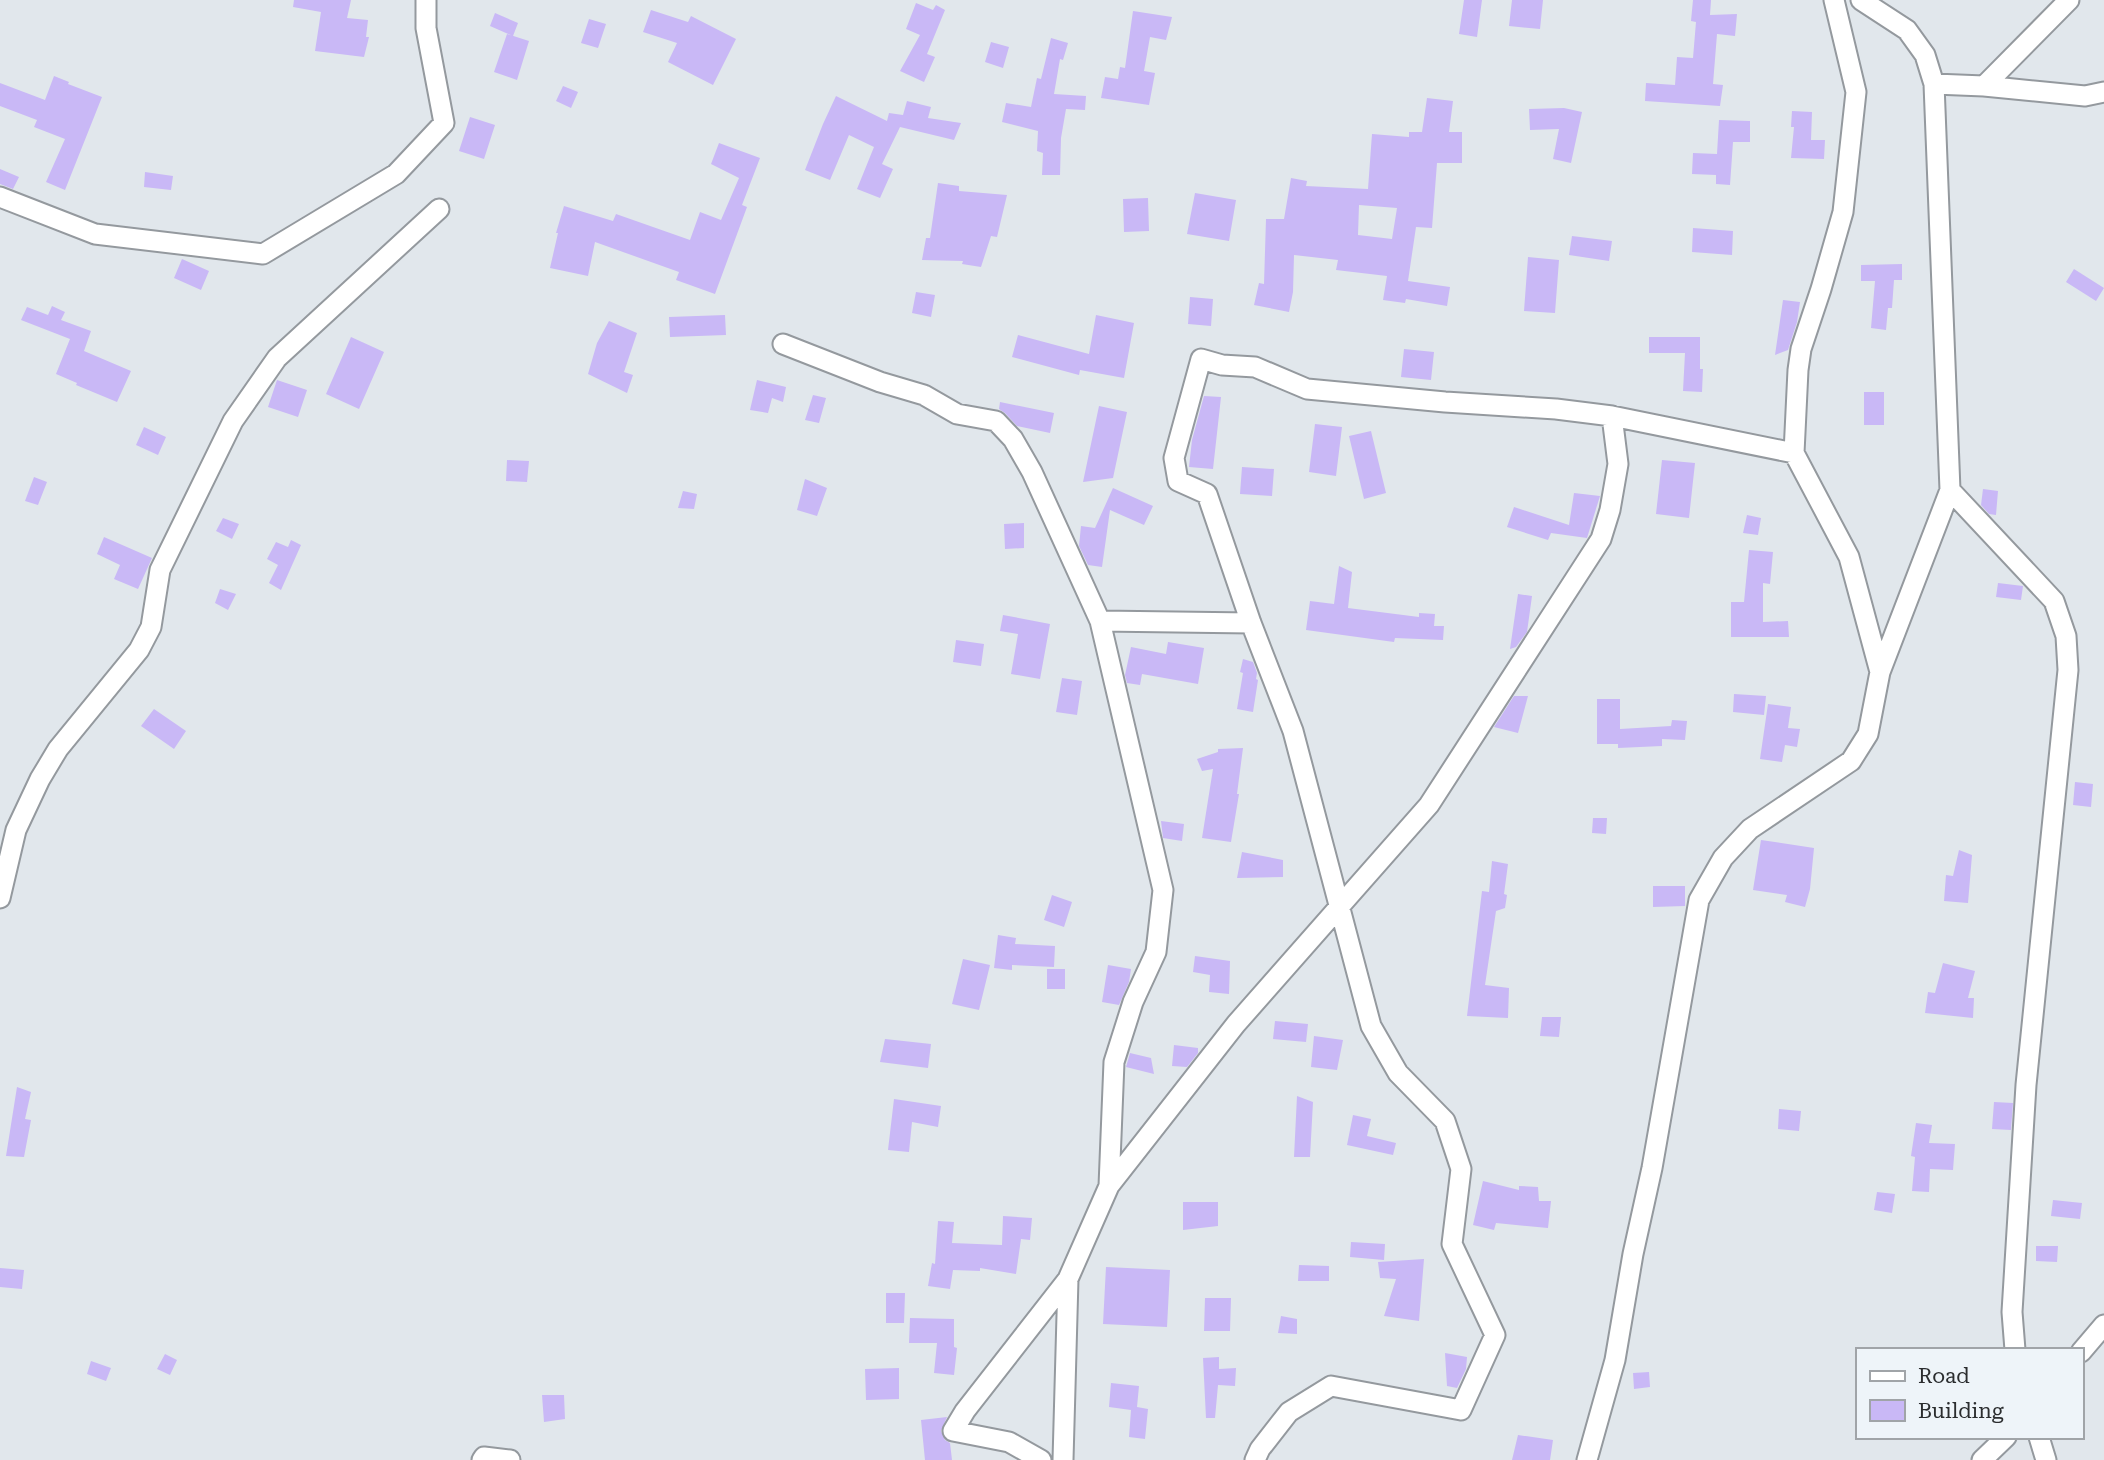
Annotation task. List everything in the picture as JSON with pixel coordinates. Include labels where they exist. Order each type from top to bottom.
[{"type":"street","points":[[0,197],[95,234],[263,254],[396,174],[444,123],[426,28],[426,0]]},
{"type":"street","points":[[1834,0],[1856,92],[1843,212],[1801,349],[1794,453],[1849,556],[1880,672]]},
{"type":"street","points":[[1587,1460],[1615,1360],[1633,1254],[1655,1154],[1699,900],[1723,858],[1750,829],[1850,761],[1868,734],[1880,672],[1950,490],[1934,84],[1925,55],[1908,30],[1861,0]]},
{"type":"street","points":[[1983,86],[2069,0]]},
{"type":"street","points":[[1934,84],[2085,96],[2104,92]]},
{"type":"street","points":[[0,898],[16,830],[40,779],[58,750],[139,650],[151,627],[160,570],[233,421],[277,358],[439,209]]},
{"type":"street","points":[[783,344],[880,382],[923,395],[957,414],[996,421],[1013,439],[1032,472],[1100,621],[1164,890],[1156,952],[1133,1002],[1114,1062],[1109,1186]]},
{"type":"street","points":[[1255,1460],[1260,1449],[1289,1412],[1331,1386],[1461,1410],[1495,1335],[1452,1244],[1461,1169],[1445,1121],[1398,1073],[1371,1026],[1293,731],[1251,623],[1207,494],[1178,481],[1174,458],[1201,359],[1222,366],[1255,367],[1307,389],[1612,416],[1794,453]]},
{"type":"street","points":[[1028,1457],[1009,1442],[953,1431],[965,1411],[1068,1279],[1109,1186],[1236,1024],[1429,805],[1601,539],[1610,510],[1618,464],[1612,416]]},
{"type":"street","points":[[1950,490],[2054,601],[2066,636],[2067,670],[2026,1085],[2012,1312],[2015,1348]]},
{"type":"street","points":[[1100,621],[1251,623]]},
{"type":"street","points":[[1063,1460],[1068,1279]]},
{"type":"street","points":[[2083,1350],[2104,1325]]},
{"type":"street","points":[[1982,1460],[2004,1439]]},
{"type":"street","points":[[2040,1439],[2046,1460]]},
{"type":"street","points":[[481,1460],[484,1457],[510,1460]]},
{"type":"building","points":[[294,0],[351,0],[347,18],[368,20],[366,37],[369,37],[364,57],[315,51],[321,12],[293,7]]},
{"type":"building","points":[[1464,0],[1482,0],[1477,37],[1459,34]]},
{"type":"building","points":[[1512,0],[1543,0],[1540,29],[1509,26]]},
{"type":"building","points":[[1693,0],[1711,0],[1710,15],[1737,14],[1735,36],[1717,34],[1713,84],[1723,85],[1720,106],[1645,101],[1646,83],[1675,85],[1677,57],[1693,58],[1696,22],[1691,21]]},
{"type":"building","points":[[916,3],[933,10],[936,5],[945,10],[927,54],[935,57],[924,82],[900,71],[920,35],[906,29]]},
{"type":"building","points":[[651,10],[688,22],[691,16],[736,39],[713,85],[668,62],[677,43],[643,32]]},
{"type":"building","points":[[1133,11],[1172,17],[1166,40],[1150,37],[1144,71],[1155,73],[1149,105],[1101,98],[1105,77],[1118,79],[1120,67],[1125,68]]},
{"type":"building","points":[[495,13],[518,23],[513,36],[490,26]]},
{"type":"building","points":[[589,19],[606,24],[598,48],[581,43]]},
{"type":"building","points":[[507,34],[529,41],[517,80],[494,72]]},
{"type":"building","points":[[1051,38],[1068,43],[1063,60],[1060,59],[1054,94],[1086,96],[1085,110],[1066,109],[1061,138],[1060,175],[1042,175],[1043,153],[1037,151],[1038,131],[1002,122],[1006,103],[1031,107],[1037,78],[1041,79]]},
{"type":"building","points":[[991,42],[1009,47],[1003,68],[985,62]]},
{"type":"building","points":[[54,76],[102,97],[65,190],[46,182],[65,139],[34,127],[37,120],[0,106],[0,83],[45,100]]},
{"type":"building","points":[[563,86],[578,92],[571,108],[556,101]]},
{"type":"building","points":[[836,96],[887,121],[889,113],[903,115],[907,101],[931,107],[928,118],[961,123],[954,140],[900,127],[882,164],[893,169],[880,198],[857,189],[874,147],[849,135],[830,180],[805,170]]},
{"type":"building","points":[[1427,98],[1453,101],[1449,132],[1462,132],[1462,163],[1437,163],[1432,228],[1416,227],[1408,281],[1450,287],[1447,306],[1406,299],[1405,303],[1383,300],[1387,276],[1336,270],[1338,260],[1294,255],[1293,292],[1289,312],[1254,305],[1259,283],[1264,284],[1266,219],[1284,219],[1291,178],[1307,181],[1306,186],[1368,189],[1372,134],[1409,137],[1409,132],[1422,132]],"holes":[[[1359,205],[1397,208],[1392,239],[1358,235]]]},
{"type":"building","points":[[1564,108],[1582,112],[1571,163],[1553,159],[1559,129],[1530,130],[1529,109]]},
{"type":"building","points":[[1792,111],[1812,112],[1811,140],[1825,140],[1824,159],[1791,158],[1794,127],[1791,127]]},
{"type":"building","points":[[470,117],[495,125],[484,159],[459,151]]},
{"type":"building","points":[[1719,120],[1750,121],[1750,142],[1733,142],[1730,185],[1716,184],[1716,175],[1692,174],[1693,153],[1717,154]]},
{"type":"building","points":[[719,143],[760,158],[742,205],[747,207],[715,294],[676,280],[679,272],[595,242],[588,276],[550,268],[564,206],[613,221],[616,214],[690,240],[700,212],[721,220],[739,178],[711,164]]},
{"type":"building","points":[[0,169],[19,177],[13,189],[0,184]]},
{"type":"building","points":[[145,172],[173,176],[171,190],[144,187]]},
{"type":"building","points":[[938,183],[959,186],[959,191],[1007,195],[997,237],[991,236],[981,267],[962,264],[963,261],[922,260],[926,238],[930,238]]},
{"type":"building","points":[[1195,193],[1236,200],[1229,241],[1187,234]]},
{"type":"building","points":[[1148,198],[1149,231],[1124,232],[1123,199]]},
{"type":"building","points":[[1693,228],[1733,231],[1732,255],[1692,252]]},
{"type":"building","points":[[1572,236],[1612,241],[1609,261],[1569,255]]},
{"type":"building","points":[[1528,257],[1559,260],[1555,313],[1524,311]]},
{"type":"building","points":[[182,259],[209,271],[201,290],[174,278]]},
{"type":"building","points":[[1902,264],[1902,280],[1894,280],[1892,308],[1888,308],[1886,330],[1871,328],[1875,281],[1861,281],[1861,265]]},
{"type":"building","points":[[2074,269],[2104,288],[2096,301],[2066,282]]},
{"type":"building","points":[[916,292],[935,295],[931,317],[912,313]]},
{"type":"building","points":[[1190,297],[1213,299],[1211,326],[1188,324]]},
{"type":"building","points":[[1783,300],[1800,302],[1788,350],[1775,355]]},
{"type":"building","points":[[52,306],[65,312],[61,320],[91,331],[84,351],[131,371],[117,402],[56,374],[70,339],[21,320],[27,307],[48,315]]},
{"type":"building","points":[[725,315],[726,335],[670,337],[669,317]]},
{"type":"building","points":[[1096,315],[1134,323],[1124,378],[1080,370],[1079,375],[1012,357],[1018,335],[1089,354]]},
{"type":"building","points":[[609,321],[637,333],[624,372],[633,375],[627,393],[588,374],[597,343]]},
{"type":"building","points":[[351,337],[384,352],[359,409],[326,394]]},
{"type":"building","points":[[1649,337],[1700,337],[1702,392],[1683,391],[1685,353],[1649,353]]},
{"type":"building","points":[[1404,349],[1434,352],[1431,380],[1401,377]]},
{"type":"building","points":[[277,380],[307,390],[298,417],[268,407]]},
{"type":"building","points":[[757,380],[786,387],[783,402],[772,398],[768,413],[750,410]]},
{"type":"building","points":[[1864,392],[1884,392],[1884,425],[1864,425]]},
{"type":"building","points":[[813,395],[826,398],[819,423],[805,420]]},
{"type":"building","points":[[1204,396],[1221,397],[1213,469],[1189,467],[1192,440]]},
{"type":"building","points":[[1000,402],[1054,413],[1050,433],[1017,426],[999,409]]},
{"type":"building","points":[[1099,406],[1127,412],[1113,478],[1083,482]]},
{"type":"building","points":[[1315,424],[1342,427],[1336,476],[1309,472]]},
{"type":"building","points":[[144,427],[166,437],[158,455],[136,445]]},
{"type":"building","points":[[1371,431],[1386,493],[1364,499],[1349,436]]},
{"type":"building","points":[[507,460],[529,461],[527,482],[506,481]]},
{"type":"building","points":[[1662,460],[1695,463],[1689,518],[1656,514]]},
{"type":"building","points":[[1242,467],[1274,469],[1272,496],[1240,494]]},
{"type":"building","points":[[34,477],[47,482],[38,505],[25,501]]},
{"type":"building","points":[[805,479],[827,488],[817,516],[797,510]]},
{"type":"building","points":[[1113,488],[1153,506],[1144,525],[1110,510],[1102,567],[1088,565],[1079,546],[1081,526],[1095,528]]},
{"type":"building","points":[[1983,489],[1998,491],[1996,515],[1989,514],[1981,505]]},
{"type":"building","points":[[683,491],[697,494],[694,509],[678,508]]},
{"type":"building","points":[[1574,493],[1600,496],[1587,538],[1551,533],[1548,540],[1507,527],[1514,507],[1569,525]]},
{"type":"building","points":[[1747,515],[1761,518],[1758,535],[1743,533]]},
{"type":"building","points":[[223,518],[239,524],[232,539],[216,531]]},
{"type":"building","points":[[1024,523],[1024,548],[1005,549],[1004,524]]},
{"type":"building","points":[[104,537],[152,558],[138,589],[114,579],[120,565],[97,554]]},
{"type":"building","points":[[291,540],[301,545],[281,590],[269,583],[278,565],[267,559],[276,542],[288,547]]},
{"type":"building","points":[[1749,550],[1773,552],[1770,584],[1763,583],[1763,622],[1788,621],[1789,637],[1731,637],[1731,602],[1744,602]]},
{"type":"building","points":[[1339,566],[1352,572],[1348,608],[1419,617],[1419,613],[1435,614],[1434,626],[1444,626],[1443,640],[1395,638],[1394,642],[1306,630],[1310,601],[1334,604]]},
{"type":"building","points":[[1998,583],[2023,586],[2021,600],[1996,597]]},
{"type":"building","points":[[220,589],[236,594],[228,610],[215,603]]},
{"type":"building","points":[[1518,594],[1532,596],[1527,632],[1516,647],[1510,649]]},
{"type":"building","points":[[1003,615],[1050,624],[1040,679],[1011,674],[1018,634],[1000,631]]},
{"type":"building","points":[[956,640],[984,644],[981,666],[953,662]]},
{"type":"building","points":[[1168,642],[1204,648],[1198,684],[1142,674],[1140,685],[1127,683],[1125,675],[1131,647],[1166,654]]},
{"type":"building","points":[[1243,659],[1253,662],[1257,673],[1253,712],[1237,709]]},
{"type":"building","points":[[1062,678],[1082,681],[1077,715],[1056,712]]},
{"type":"building","points":[[1734,694],[1766,696],[1764,715],[1733,712]]},
{"type":"building","points":[[1514,696],[1528,696],[1518,733],[1494,727]]},
{"type":"building","points":[[1597,699],[1620,699],[1620,729],[1671,726],[1672,720],[1687,721],[1685,740],[1662,739],[1662,746],[1618,748],[1618,744],[1597,744]]},
{"type":"building","points":[[1768,704],[1791,707],[1788,728],[1800,729],[1797,747],[1785,745],[1782,762],[1760,759]]},
{"type":"building","points":[[154,709],[186,731],[174,749],[141,726]]},
{"type":"building","points":[[1243,748],[1231,842],[1202,838],[1213,769],[1202,771],[1197,759],[1218,752],[1218,749]]},
{"type":"building","points":[[2075,782],[2093,784],[2091,807],[2073,805]]},
{"type":"building","points":[[1593,818],[1607,818],[1606,834],[1592,833]]},
{"type":"building","points":[[1161,821],[1184,824],[1182,841],[1163,838]]},
{"type":"building","points":[[1761,840],[1814,848],[1810,889],[1805,907],[1785,902],[1787,895],[1753,890]]},
{"type":"building","points":[[1959,850],[1972,855],[1968,903],[1944,901],[1946,875],[1953,876]]},
{"type":"building","points":[[1242,852],[1283,860],[1283,877],[1237,878]]},
{"type":"building","points":[[1492,861],[1508,864],[1504,894],[1507,895],[1505,908],[1496,911],[1485,985],[1509,988],[1508,1018],[1467,1016],[1482,891],[1489,892]]},
{"type":"building","points":[[1653,886],[1685,886],[1685,906],[1653,907]]},
{"type":"building","points":[[1052,895],[1072,902],[1064,927],[1044,920]]},
{"type":"building","points":[[998,935],[1016,938],[1015,944],[1055,946],[1054,967],[1012,965],[1012,970],[994,968]]},
{"type":"building","points":[[1195,956],[1230,961],[1229,994],[1209,992],[1210,975],[1193,972]]},
{"type":"building","points":[[963,959],[990,965],[979,1010],[952,1004]]},
{"type":"building","points":[[1943,963],[1975,971],[1968,998],[1974,998],[1973,1018],[1925,1013],[1928,992],[1935,993]]},
{"type":"building","points":[[1108,965],[1131,969],[1129,982],[1119,1005],[1102,1002]]},
{"type":"building","points":[[1047,969],[1065,969],[1065,989],[1047,989]]},
{"type":"building","points":[[1542,1017],[1561,1017],[1559,1037],[1540,1036]]},
{"type":"building","points":[[1275,1021],[1308,1024],[1306,1042],[1273,1039]]},
{"type":"building","points":[[1314,1036],[1343,1040],[1337,1070],[1311,1067]]},
{"type":"building","points":[[885,1039],[931,1044],[928,1068],[880,1062]]},
{"type":"building","points":[[1174,1045],[1198,1048],[1198,1053],[1187,1067],[1172,1066]]},
{"type":"building","points":[[1130,1053],[1151,1058],[1154,1074],[1126,1067]]},
{"type":"building","points":[[17,1087],[31,1092],[25,1119],[31,1120],[24,1157],[6,1156]]},
{"type":"building","points":[[1297,1096],[1313,1102],[1310,1157],[1294,1157]]},
{"type":"building","points":[[894,1099],[941,1106],[938,1127],[912,1122],[909,1152],[888,1150]]},
{"type":"building","points":[[1994,1102],[2013,1103],[2011,1130],[1992,1129]]},
{"type":"building","points":[[1779,1109],[1801,1111],[1799,1131],[1778,1129]]},
{"type":"building","points":[[1353,1115],[1371,1119],[1367,1136],[1396,1143],[1393,1155],[1347,1145]]},
{"type":"building","points":[[1916,1123],[1932,1125],[1929,1143],[1955,1144],[1953,1170],[1930,1169],[1929,1192],[1912,1191],[1915,1157],[1911,1156]]},
{"type":"building","points":[[1483,1181],[1519,1190],[1519,1186],[1538,1187],[1539,1201],[1551,1201],[1548,1228],[1496,1223],[1494,1230],[1473,1225]]},
{"type":"building","points":[[1877,1192],[1895,1194],[1892,1213],[1874,1210]]},
{"type":"building","points":[[2053,1200],[2082,1203],[2080,1219],[2051,1216]]},
{"type":"building","points":[[1183,1202],[1218,1202],[1218,1226],[1183,1230]]},
{"type":"building","points":[[1003,1216],[1032,1218],[1030,1240],[1021,1239],[1016,1274],[980,1268],[980,1271],[953,1270],[950,1289],[928,1286],[932,1263],[935,1264],[938,1221],[954,1222],[952,1243],[1002,1245]]},
{"type":"building","points":[[1351,1242],[1385,1244],[1384,1260],[1350,1257]]},
{"type":"building","points":[[2036,1246],[2058,1246],[2057,1262],[2036,1261]]},
{"type":"building","points":[[1424,1259],[1419,1321],[1384,1316],[1396,1279],[1380,1278],[1378,1262]]},
{"type":"building","points":[[1299,1265],[1329,1266],[1329,1281],[1298,1281]]},
{"type":"building","points":[[1106,1267],[1170,1270],[1167,1327],[1103,1324]]},
{"type":"building","points":[[0,1268],[24,1270],[22,1289],[0,1287]]},
{"type":"building","points":[[886,1293],[905,1293],[904,1323],[886,1323]]},
{"type":"building","points":[[1205,1298],[1231,1298],[1230,1331],[1204,1331]]},
{"type":"building","points":[[1281,1316],[1297,1319],[1297,1334],[1278,1333]]},
{"type":"building","points":[[910,1318],[954,1319],[954,1347],[957,1348],[954,1375],[934,1373],[937,1343],[909,1343]]},
{"type":"building","points":[[1445,1353],[1467,1357],[1466,1369],[1457,1388],[1447,1386]]},
{"type":"building","points":[[165,1354],[177,1360],[170,1375],[157,1369]]},
{"type":"building","points":[[1219,1357],[1219,1369],[1236,1368],[1235,1386],[1218,1385],[1215,1418],[1206,1418],[1203,1358]]},
{"type":"building","points":[[91,1361],[111,1368],[106,1381],[87,1374]]},
{"type":"building","points":[[899,1368],[899,1399],[866,1400],[865,1369]]},
{"type":"building","points":[[1649,1372],[1650,1387],[1634,1389],[1633,1373]]},
{"type":"building","points":[[1111,1383],[1139,1386],[1137,1407],[1148,1409],[1145,1439],[1129,1437],[1131,1410],[1109,1407]]},
{"type":"building","points":[[542,1395],[564,1395],[565,1419],[544,1422]]},
{"type":"building","points":[[947,1417],[941,1431],[945,1440],[950,1443],[952,1460],[925,1460],[921,1420]]},
{"type":"building","points":[[1518,1435],[1553,1440],[1550,1460],[1512,1460]]}]
